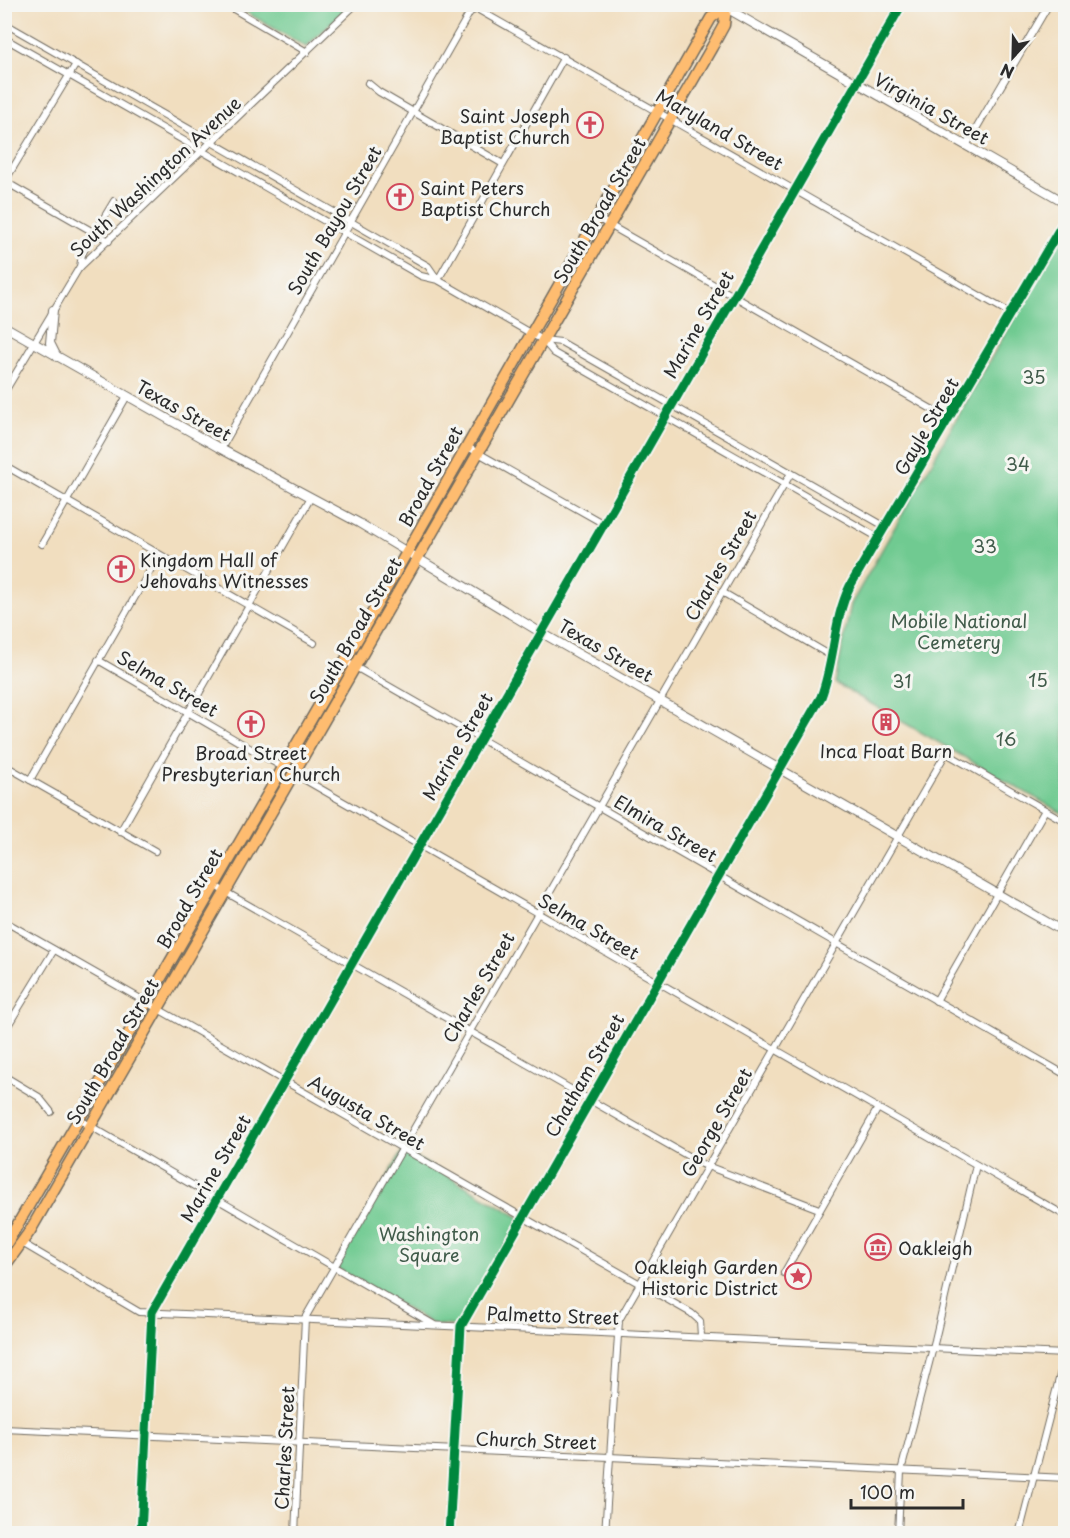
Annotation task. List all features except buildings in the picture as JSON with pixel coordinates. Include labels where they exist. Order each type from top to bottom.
[{"type":"main road","name":"Broad Street","points":[[4,1248],[85,1122],[411,556],[465,446],[711,18],[725,5]]},
{"type":"main road","name":"South Broad Street","points":[[411,556],[478,453],[671,118],[724,24],[725,5]]},
{"type":"main road","name":"South Broad Street","points":[[4,1267],[22,1243],[85,1122]]},
{"type":"street","name":"South Washington Avenue","points":[[4,393],[80,268],[214,143],[356,4]]},
{"type":"street","name":"Marine Street","points":[[141,1533],[152,1312],[902,4]]},
{"type":"street","points":[[966,146],[1049,4]]},
{"type":"street","points":[[227,5],[307,52]]},
{"type":"street","name":"Virginia Street","points":[[725,5],[856,84],[1065,203]]},
{"type":"street","name":"Maryland Street","points":[[477,9],[658,110],[1010,313]]},
{"type":"street","name":"South Bayou Street","points":[[220,449],[470,12],[477,9]]},
{"type":"street","points":[[4,23],[428,266],[438,280]]},
{"type":"street","points":[[4,38],[421,276],[438,280],[543,340],[554,353],[879,538]]},
{"type":"street","points":[[438,280],[564,57]]},
{"type":"street","points":[[76,64],[67,74],[5,181],[109,241]]},
{"type":"street","points":[[368,82],[379,92],[502,164]]},
{"type":"street","points":[[154,123],[161,112]]},
{"type":"street","points":[[248,176],[253,166]]},
{"type":"street","points":[[80,268],[82,254],[114,201]]},
{"type":"street","points":[[596,218],[949,419]]},
{"type":"street","name":"Gayle Street","points":[[833,657],[843,600],[1065,218]]},
{"type":"street","points":[[53,310],[50,344],[57,357]]},
{"type":"street","name":"Texas Street","points":[[4,327],[220,449],[385,538],[411,556],[1063,932]]},
{"type":"street","points":[[543,340],[561,342],[886,527]]},
{"type":"street","points":[[42,544],[127,396]]},
{"type":"street","points":[[492,399],[505,407]]},
{"type":"street","points":[[465,446],[604,524]]},
{"type":"street","points":[[4,465],[314,643]]},
{"type":"street","name":"Charles Street","points":[[295,1533],[305,1318],[791,473]]},
{"type":"street","points":[[120,832],[311,497]]},
{"type":"street","points":[[30,780],[159,555]]},
{"type":"street","points":[[722,592],[833,657]]},
{"type":"street","name":"Chatham Street","points":[[449,1533],[460,1326],[821,698],[833,657]]},
{"type":"street","name":"Selma Street","points":[[98,660],[1065,1216]]},
{"type":"street","name":"Elmira Street","points":[[349,664],[1065,1075]]},
{"type":"street","name":"George Street","points":[[604,1533],[616,1332],[619,1320],[946,753],[1045,810]]},
{"type":"street","points":[[4,765],[155,851]]},
{"type":"street","points":[[936,1001],[1045,810],[1065,822]]},
{"type":"street","points":[[220,889],[469,1033],[708,1167],[819,1209]]},
{"type":"street","name":"Augusta Street","points":[[4,921],[691,1313],[700,1321],[701,1336]]},
{"type":"street","points":[[1063,932],[1065,922]]},
{"type":"street","points":[[4,1032],[54,950]]},
{"type":"street","points":[[4,1076],[39,1097],[51,1112]]},
{"type":"street","points":[[784,1273],[878,1108]]},
{"type":"street","points":[[85,1122],[435,1325]]},
{"type":"street","points":[[898,1533],[901,1471],[976,1165]]},
{"type":"street","name":"Palmetto Street","points":[[22,1243],[139,1312],[1065,1354]]},
{"type":"street","points":[[1019,1533],[1065,1354]]},
{"type":"street","name":"Church Street","points":[[4,1429],[1065,1478]]},
{"type":"green space","points":[[232,4],[350,5],[306,47]]},
{"type":"green space","name":"Mobile National Cemetery","points":[[1065,228],[1065,815],[835,683],[851,604]]},
{"type":"green space","name":"Washington Square","points":[[403,1150],[521,1218],[461,1326],[434,1325],[335,1267]]},
{"type":"cycle path","points":[[141,1534],[152,1312],[902,4]]},
{"type":"cycle path","points":[[449,1534],[461,1326],[821,697],[840,613],[850,586],[1066,218]]},
{"type":"place","name":"Saint Joseph Baptist Church","points":[[590,125]]},
{"type":"place","name":"Saint Peters Baptist Church","points":[[400,197]]},
{"type":"place","name":"Kingdom Hall of Jehovahs Witnesses","points":[[121,569]]},
{"type":"place","name":"Inca Float Barn","points":[[886,722]]},
{"type":"place","name":"Broad Street Presbyterian Church","points":[[251,724]]},
{"type":"place","name":"Oakleigh","points":[[878,1247]]},
{"type":"place","name":"Oakleigh Garden Historic District","points":[[798,1276]]},
{"type":"park label","name":"35","points":[[1034,376]]},
{"type":"park label","name":"34","points":[[1018,463]]},
{"type":"park label","name":"33","points":[[985,545]]},
{"type":"park label","name":"15","points":[[1038,679]]},
{"type":"park label","name":"31","points":[[902,680]]},
{"type":"park label","name":"16","points":[[1006,738]]}]
